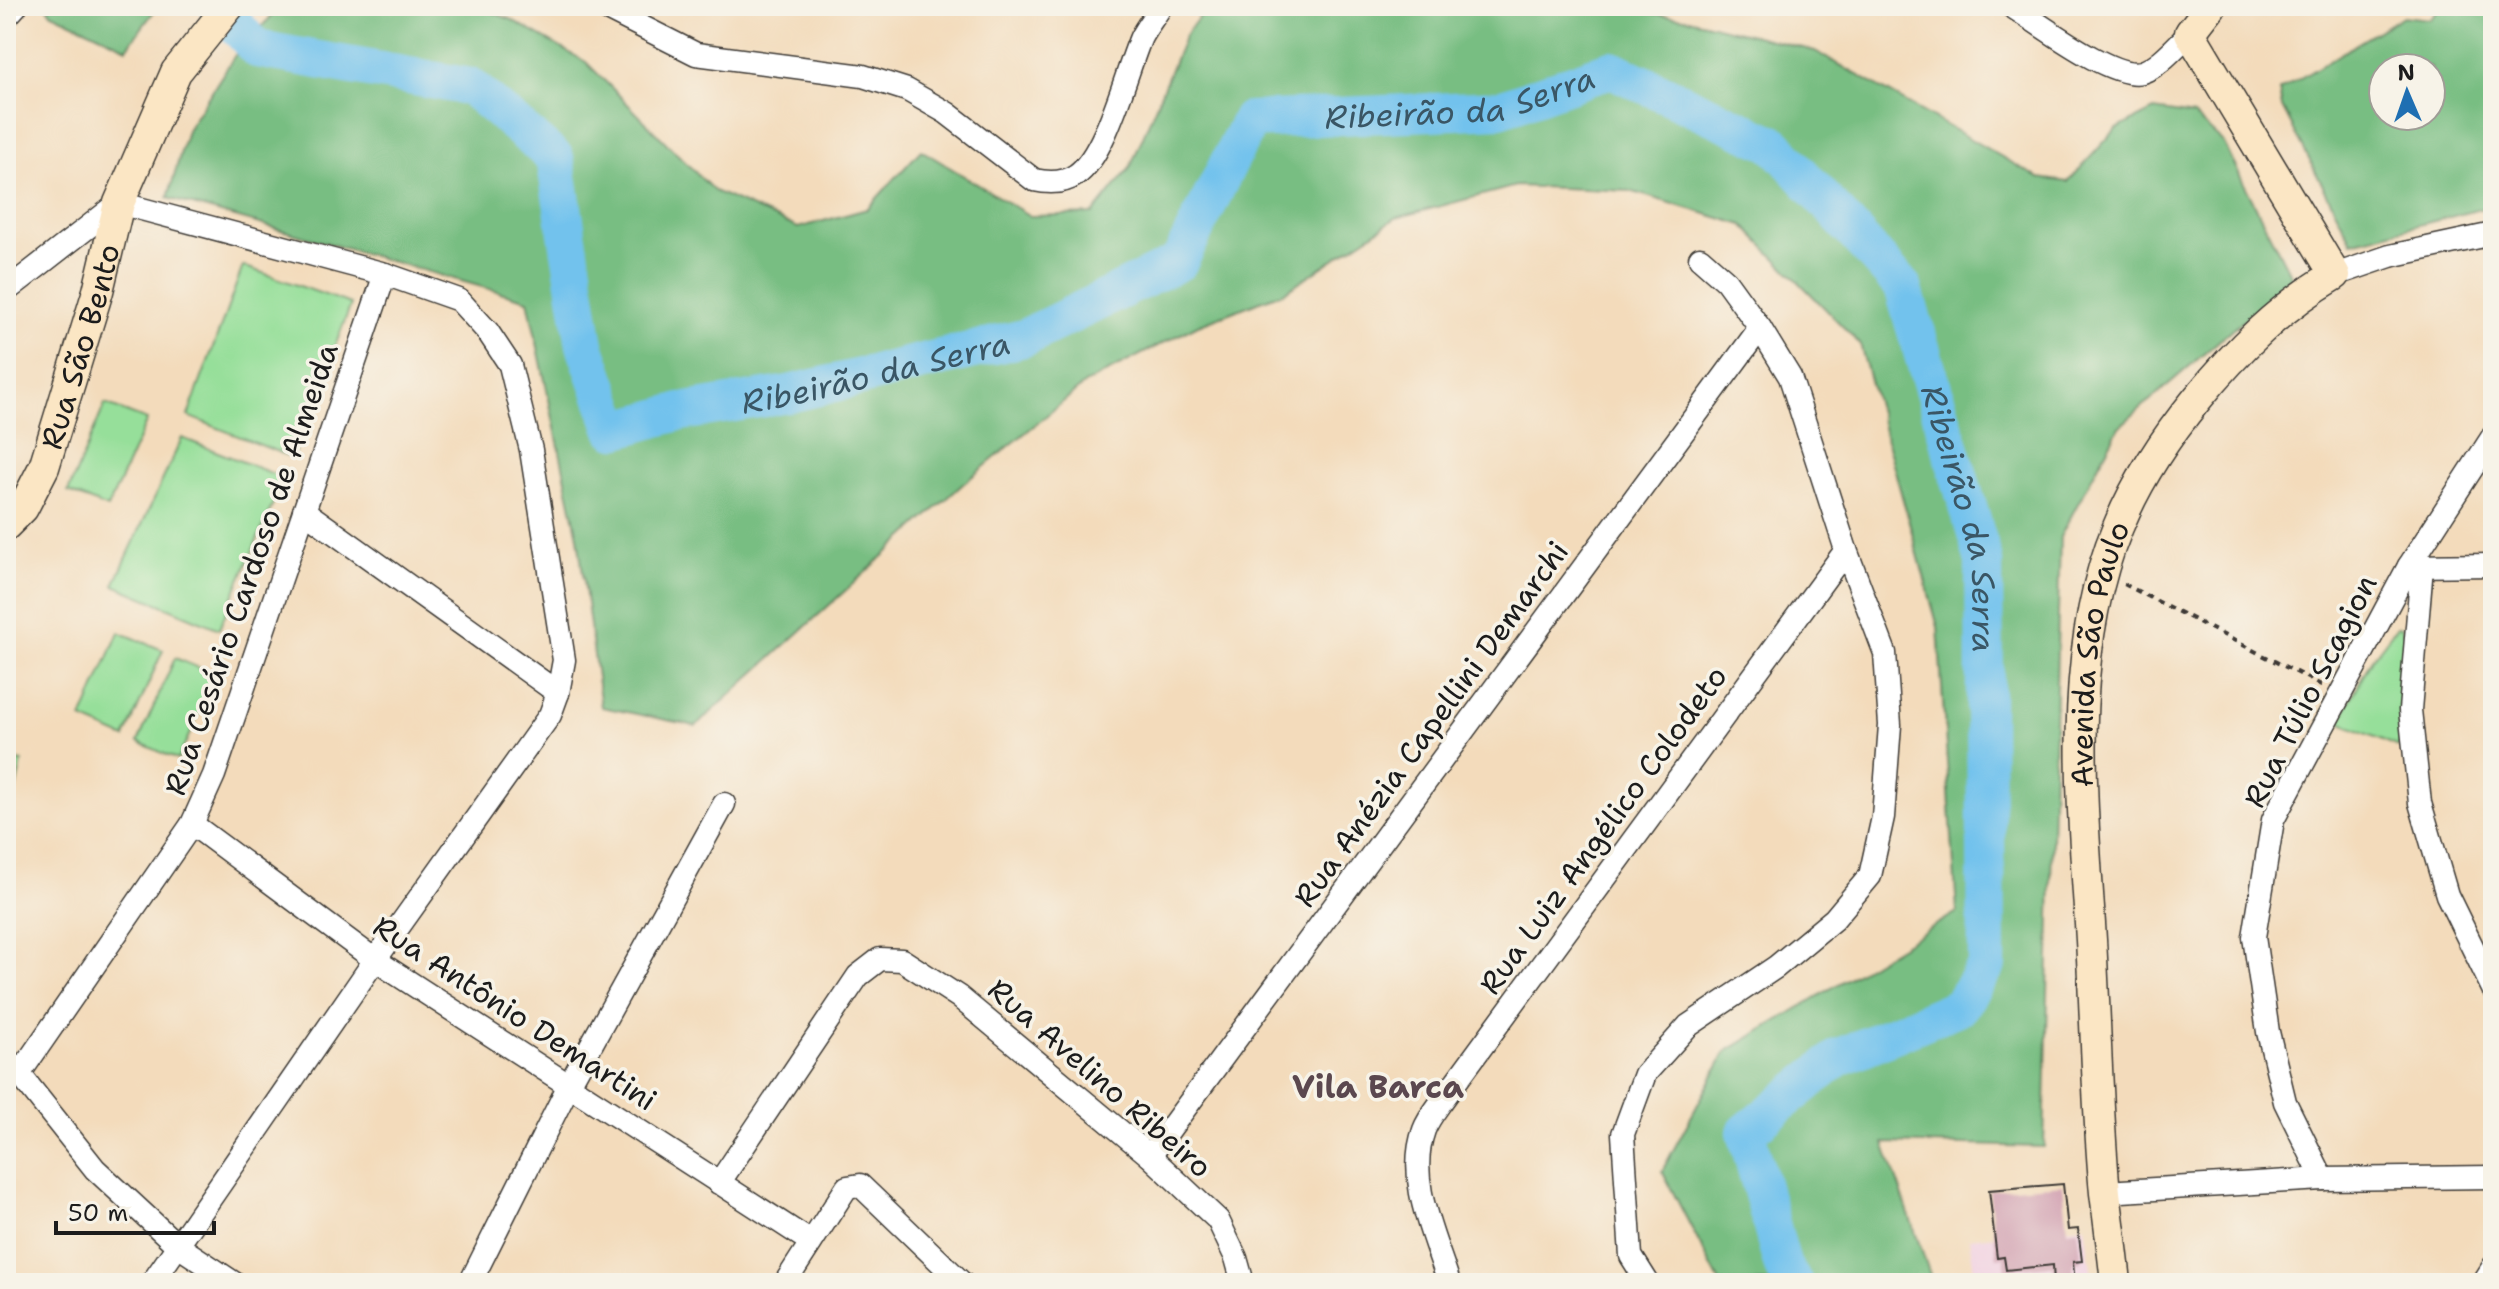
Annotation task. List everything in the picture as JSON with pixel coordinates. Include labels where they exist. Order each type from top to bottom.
[{"type":"street","points":[[6,17],[16,6]]},
{"type":"street","name":"Rua São Bento","points":[[6,525],[23,508],[44,467],[93,308],[119,203],[176,72],[229,6]]},
{"type":"street","points":[[601,6],[696,54],[863,76],[907,90],[947,113],[1034,180],[1045,182],[1060,182],[1076,175],[1089,160],[1103,137],[1142,35],[1161,6]]},
{"type":"street","points":[[2011,6],[2106,66],[2126,74],[2144,72],[2190,33],[2211,6]]},
{"type":"street","points":[[2190,33],[2335,275]]},
{"type":"street","points":[[6,291],[119,203],[385,274],[459,300],[488,332],[510,365],[531,450],[564,660],[550,715],[375,960],[152,1283]]},
{"type":"street","name":"Avenida São Paulo","points":[[2116,1283],[2105,1192],[2081,775],[2092,615],[2117,529],[2154,458],[2182,417],[2254,334],[2313,288],[2335,275],[2390,256],[2493,234]]},
{"type":"street","points":[[1648,1283],[1631,1256],[1623,1134],[1645,1074],[1688,1026],[1776,967],[1834,919],[1870,876],[1883,817],[1890,725],[1885,653],[1846,550],[1790,377],[1726,281],[1700,258]]},
{"type":"street","name":"Rua Cesário Cardoso de Almeida","points":[[13,1065],[192,824],[214,775],[385,274]]},
{"type":"street","name":"Rua Anézia Capellini Demarchi","points":[[1150,1156],[1760,328]]},
{"type":"street","name":"Rua Túlio Scagion","points":[[2323,1179],[2285,1102],[2268,1032],[2254,937],[2273,820],[2339,695],[2493,436]]},
{"type":"street","points":[[304,511],[558,693]]},
{"type":"street","name":"Rua Luiz Angélico Colodeto","points":[[1449,1283],[1418,1183],[1419,1151],[1424,1128],[1846,550]]},
{"type":"street","points":[[2493,565],[2415,566],[2410,710],[2420,803],[2447,895],[2493,989]]},
{"type":"street","points":[[470,1283],[569,1085],[724,804]]},
{"type":"street","name":"Rua Antônio Demartini","points":[[192,824],[375,960],[811,1242]]},
{"type":"street","name":"Rua Avelino Ribeiro","points":[[719,1183],[858,976],[880,959],[902,960],[948,989],[1150,1156],[1218,1220],[1236,1258],[1243,1283]]},
{"type":"street","points":[[13,1065],[95,1169],[178,1246],[234,1283]]},
{"type":"street","points":[[2105,1192],[2323,1179],[2493,1177]]},
{"type":"street","points":[[785,1283],[847,1187],[860,1185],[962,1283]]},
{"type":"street","points":[[2483,1283],[2493,1267]]},
{"type":"path","points":[[2103,574],[2339,695]]},
{"type":"shaded area","points":[[2085,1226],[2093,1283],[1976,1283],[1969,1238]]},
{"type":"green space","points":[[47,6],[158,6],[127,48],[50,12]]},
{"type":"green space","points":[[281,6],[477,6],[512,20],[586,62],[714,191],[798,228],[867,209],[921,150],[1030,216],[1093,214],[1130,168],[1185,35],[1208,6],[1604,6],[1685,18],[1815,51],[2039,178],[2068,182],[2116,129],[2154,110],[2194,116],[2223,142],[2292,278],[2119,427],[2060,537],[2044,1147],[1884,1143],[1933,1283],[1720,1283],[1662,1171],[1726,1052],[1957,912],[1938,627],[1860,344],[1743,225],[1630,191],[1516,186],[1396,218],[1284,292],[1198,325],[1086,383],[963,484],[696,726],[601,707],[578,537],[528,300],[168,198],[187,130],[235,55]]},
{"type":"green space","points":[[2441,6],[2493,6],[2493,206],[2352,242],[2282,107],[2279,91],[2403,16],[2430,19]]},
{"type":"green space","points":[[243,266],[351,304],[293,458],[188,416]]},
{"type":"green space","points":[[105,404],[147,420],[108,508],[68,492]]},
{"type":"green space","points":[[182,438],[284,478],[219,629],[114,585]]},
{"type":"green space","points":[[2397,626],[2402,627],[2405,638],[2399,747],[2339,722],[2371,660]]},
{"type":"green space","points":[[119,632],[163,650],[125,738],[82,719]]},
{"type":"green space","points":[[175,658],[216,675],[178,760],[138,742]]},
{"type":"green space","points":[[6,759],[22,762],[6,830]]},
{"type":"building","points":[[2063,1184],[2068,1230],[2078,1229],[2082,1261],[2073,1262],[2075,1283],[2054,1283],[2053,1265],[2006,1270],[2004,1257],[1997,1258],[1989,1190]]},
{"type":"waterway","name":"Ribeirão da Serra","points":[[218,6],[257,49],[471,87],[555,158],[585,345],[615,430],[675,413],[789,394],[1024,338],[1179,262],[1250,120],[1500,109],[1611,69],[1775,145],[1903,287],[1984,561],[1987,965],[1960,1006],[1838,1058],[1746,1132],[1783,1267],[1794,1283]]},
{"type":"district","name":"Vila Barca","points":[[1378,1086]]}]
